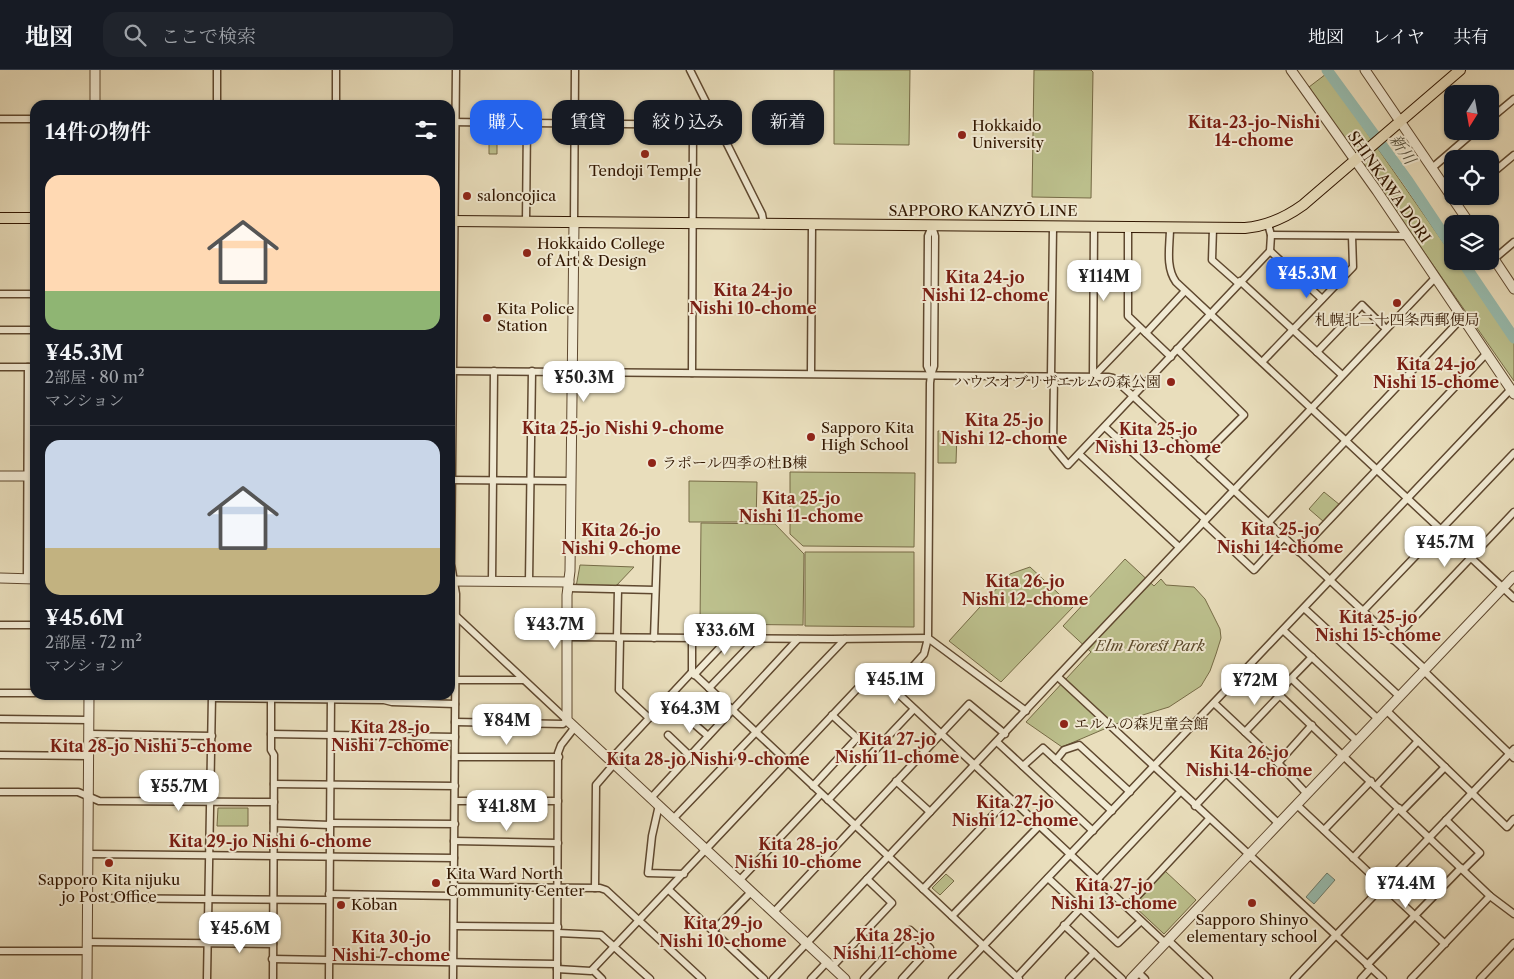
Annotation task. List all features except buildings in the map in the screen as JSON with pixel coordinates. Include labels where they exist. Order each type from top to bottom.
[{"type":"main road","name":"SAPPORO KANZYŌ LINE","points":[[455,222],[1246,228],[1280,220],[1297,209],[1460,70]]},
{"type":"main road","points":[[0,218],[30,218]]},
{"type":"street","points":[[95,70],[95,100]]},
{"type":"street","points":[[217,70],[217,100]]},
{"type":"street","points":[[336,70],[336,100]]},
{"type":"street","points":[[454,100],[456,70]]},
{"type":"street","points":[[574,100],[575,70]]},
{"type":"street","points":[[690,70],[705,100]]},
{"type":"street","name":"SHINKAWA DORI","points":[[1291,70],[1407,236],[1512,392]]},
{"type":"street","points":[[1365,70],[1444,185]]},
{"type":"street","points":[[1499,112],[1514,99]]},
{"type":"street","points":[[0,119],[30,119]]},
{"type":"street","points":[[455,122],[470,122]]},
{"type":"street","points":[[1432,168],[1465,140]]},
{"type":"street","points":[[526,222],[527,145]]},
{"type":"street","points":[[455,722],[563,724],[567,720],[574,145]]},
{"type":"street","points":[[692,373],[694,145]]},
{"type":"street","points":[[727,145],[759,208],[764,224]]},
{"type":"street","points":[[1499,168],[1514,155]]},
{"type":"street","points":[[1053,227],[1053,447],[1068,465],[1270,251],[1271,235],[1268,224]]},
{"type":"street","points":[[811,373],[812,225]]},
{"type":"street","points":[[893,689],[924,654],[928,638],[931,375],[934,366],[935,288],[935,236],[932,226]]},
{"type":"street","points":[[1093,377],[1094,227]]},
{"type":"street","points":[[1128,228],[1128,316],[1171,356]]},
{"type":"street","points":[[1170,228],[1171,275],[1514,598]]},
{"type":"street","points":[[1213,228],[1212,260],[1342,375]]},
{"type":"street","points":[[1271,235],[1407,236]]},
{"type":"street","points":[[1262,362],[1353,267],[1352,236]]},
{"type":"street","points":[[1499,252],[1514,242]]},
{"type":"street","points":[[1270,251],[1322,299]]},
{"type":"street","points":[[1499,266],[1514,289]]},
{"type":"street","points":[[773,979],[1435,278]]},
{"type":"street","points":[[1146,333],[1185,290]]},
{"type":"street","points":[[0,294],[30,294]]},
{"type":"street","points":[[1317,352],[1362,305],[1386,329]]},
{"type":"street","points":[[1268,523],[1462,318]]},
{"type":"street","points":[[1093,377],[1140,328]]},
{"type":"street","points":[[0,330],[30,330]]},
{"type":"street","points":[[1177,350],[1244,415],[1200,459]]},
{"type":"street","points":[[1300,552],[1486,354]]},
{"type":"street","points":[[0,367],[30,367]]},
{"type":"street","points":[[455,370],[1113,378],[1512,753],[1294,979]]},
{"type":"street","points":[[492,581],[494,371]]},
{"type":"street","points":[[528,582],[532,371]]},
{"type":"street","points":[[952,979],[1512,392]]},
{"type":"street","points":[[1105,427],[1254,570],[1284,537]]},
{"type":"street","points":[[1362,612],[1514,453]]},
{"type":"street","points":[[1079,454],[1179,547]]},
{"type":"street","points":[[0,476],[30,476]]},
{"type":"street","points":[[455,480],[571,481]]},
{"type":"street","points":[[1393,640],[1514,512]]},
{"type":"street","points":[[654,638],[657,552]]},
{"type":"street","points":[[1138,977],[1167,942],[1514,576]]},
{"type":"street","points":[[0,578],[30,579]]},
{"type":"street","points":[[455,581],[528,582],[655,590]]},
{"type":"street","points":[[618,589],[619,690],[649,718]]},
{"type":"street","points":[[455,591],[455,620]]},
{"type":"street","points":[[1304,608],[1400,696]]},
{"type":"street","points":[[456,616],[845,979]]},
{"type":"street","points":[[0,625],[30,625]]},
{"type":"street","points":[[1283,630],[1378,719]]},
{"type":"street","points":[[567,637],[728,639],[928,638],[1026,711]]},
{"type":"street","points":[[692,638],[693,673],[1018,978],[1081,908]]},
{"type":"street","points":[[595,888],[596,785],[612,762],[649,718],[728,639]]},
{"type":"street","points":[[709,688],[756,639]]},
{"type":"street","points":[[651,798],[798,639]]},
{"type":"street","points":[[673,819],[845,639]]},
{"type":"street","points":[[1245,732],[1312,657]]},
{"type":"street","points":[[1249,666],[1490,896],[1514,914]]},
{"type":"street","points":[[272,959],[454,962],[557,966],[591,971],[874,671],[1141,921],[1209,979]]},
{"type":"street","points":[[453,979],[455,677]]},
{"type":"street","points":[[1058,677],[1382,979]]},
{"type":"street","points":[[1292,678],[1357,741]]},
{"type":"street","points":[[456,680],[524,680]]},
{"type":"street","points":[[0,693],[30,693]]},
{"type":"street","points":[[87,979],[89,700]]},
{"type":"street","points":[[207,979],[212,700]]},
{"type":"street","points":[[271,700],[271,750],[274,755],[273,979]]},
{"type":"street","points":[[329,979],[331,700]]},
{"type":"street","points":[[385,700],[456,704]]},
{"type":"street","points":[[1214,703],[1278,763],[1307,794]]},
{"type":"street","points":[[774,912],[969,704],[1004,734]]},
{"type":"street","points":[[828,800],[914,709]]},
{"type":"street","points":[[1386,710],[1473,792],[1507,827],[1514,819]]},
{"type":"street","points":[[813,786],[857,738],[832,715]]},
{"type":"street","points":[[685,716],[708,736]]},
{"type":"street","points":[[0,719],[89,720]]},
{"type":"street","points":[[1278,763],[1312,725]]},
{"type":"street","points":[[557,979],[558,758],[561,745],[575,727]]},
{"type":"street","points":[[89,734],[212,736]]},
{"type":"street","points":[[271,734],[455,737]]},
{"type":"street","points":[[668,735],[690,756]]},
{"type":"street","points":[[1376,786],[1418,741]]},
{"type":"street","points":[[997,742],[1093,831]]},
{"type":"street","points":[[1056,760],[1064,750],[1078,745],[1130,792]]},
{"type":"street","points":[[1023,766],[1043,748],[1112,811]]},
{"type":"street","points":[[0,755],[89,756]]},
{"type":"street","points":[[455,757],[558,758]]},
{"type":"street","points":[[1353,858],[1445,767]]},
{"type":"street","points":[[1195,806],[1226,773],[1279,824]]},
{"type":"street","points":[[896,781],[930,812]]},
{"type":"street","points":[[1324,830],[1370,781]]},
{"type":"street","points":[[274,784],[455,786]]},
{"type":"street","points":[[0,792],[78,792],[100,800],[274,802]]},
{"type":"street","points":[[1097,880],[1180,792]]},
{"type":"street","points":[[740,881],[821,794]]},
{"type":"street","points":[[923,889],[1009,798]]},
{"type":"street","points":[[455,801],[558,801]]},
{"type":"street","points":[[659,805],[652,836],[648,873],[684,874]]},
{"type":"street","points":[[1297,805],[1445,944]]},
{"type":"street","points":[[1127,908],[1209,819]]},
{"type":"street","points":[[1361,979],[1414,915],[1480,854],[1446,820]]},
{"type":"street","points":[[274,823],[455,824]]},
{"type":"street","points":[[952,916],[1039,826]]},
{"type":"street","points":[[454,841],[558,843]]},
{"type":"street","points":[[88,854],[454,858]]},
{"type":"street","points":[[1048,878],[1118,943],[1141,921]]},
{"type":"street","points":[[811,979],[829,965],[892,903],[867,879]]},
{"type":"street","points":[[454,887],[595,888],[606,890],[702,979]]},
{"type":"street","points":[[669,890],[764,979]]},
{"type":"street","points":[[713,931],[751,892]]},
{"type":"street","points":[[88,898],[273,900],[329,897],[454,896]]},
{"type":"street","points":[[1411,979],[1490,896]]},
{"type":"street","points":[[454,926],[558,930],[601,935],[650,979]]},
{"type":"street","points":[[1064,926],[1122,979]]},
{"type":"street","points":[[864,979],[910,930],[930,948],[902,979]]},
{"type":"street","points":[[0,951],[87,946],[208,943],[273,944]]},
{"type":"street","points":[[1480,979],[1514,943]]},
{"type":"street","points":[[1069,979],[1094,953]]},
{"type":"street","points":[[593,970],[602,979]]},
{"type":"green space","points":[[834,70],[910,70],[909,145],[834,144]]},
{"type":"green space","points":[[1034,70],[1091,70],[1093,72],[1091,198],[1032,197]]},
{"type":"green space","points":[[1326,74],[1444,244],[1444,270],[1463,270],[1514,343],[1514,381],[1309,87]]},
{"type":"green space","points":[[489,145],[497,145],[497,154],[489,154]]},
{"type":"green space","points":[[938,431],[957,431],[956,463],[938,463]]},
{"type":"green space","points":[[790,472],[915,473],[914,547],[803,546],[790,534]]},
{"type":"green space","points":[[689,481],[757,482],[756,522],[689,522]]},
{"type":"green space","points":[[1324,492],[1340,505],[1324,522],[1309,509]]},
{"type":"green space","points":[[701,523],[775,524],[804,554],[803,625],[700,624]]},
{"type":"green space","points":[[805,552],[914,552],[914,627],[805,626]]},
{"type":"green space","name":"Elm Forest Park","points":[[1125,559],[1154,586],[1161,579],[1166,585],[1194,587],[1205,599],[1220,629],[1221,638],[1216,654],[1210,671],[1201,686],[1169,707],[1123,721],[1062,747],[1026,722],[1091,652],[1063,626]]},
{"type":"green space","points":[[580,565],[634,567],[615,587],[576,587]]},
{"type":"green space","points":[[1030,567],[1073,607],[1001,682],[949,641],[1010,574]]},
{"type":"green space","points":[[218,808],[248,808],[248,826],[217,826]]},
{"type":"green space","points":[[1165,871],[1196,900],[1164,934],[1134,906]]},
{"type":"green space","points":[[946,874],[954,881],[940,895],[932,888]]},
{"type":"water","points":[[1327,873],[1335,880],[1314,904],[1306,897]]},
{"type":"waterway","name":"新川","points":[[1327,70],[1408,181],[1444,235]]},
{"type":"waterway","name":"新川","points":[[1468,270],[1514,338]]},
{"type":"place","name":"Hokkaido University","points":[[962,135]]},
{"type":"place","name":"Tendoji Temple","points":[[645,154]]},
{"type":"place","name":"saloncojica","points":[[467,196]]},
{"type":"place","name":"Hokkaido College of Art & Design","points":[[527,253]]},
{"type":"place","name":"札幌北二十四条西郵便局","points":[[1397,303]]},
{"type":"place","name":"Kita Police Station","points":[[487,318]]},
{"type":"place","name":"ハウスオブリザエルムの森公園","points":[[1171,382]]},
{"type":"place","name":"Sapporo Kita High School","points":[[811,437]]},
{"type":"place","name":"ラポール四季の杜B棟","points":[[652,463]]},
{"type":"place","name":"エルムの森児童会館","points":[[1064,724]]},
{"type":"place","name":"Sapporo Kita nijuku jo Post Office","points":[[109,863]]},
{"type":"place","name":"Kita Ward North Community Center","points":[[436,883]]},
{"type":"place","name":"Sapporo Shinyo elementary school","points":[[1252,903]]},
{"type":"place","name":"Koban","points":[[341,905]]},
{"type":"district","name":"Kita-23-jo-Nishi 14-chome","points":[[1254,131]]},
{"type":"district","name":"Kita 24-jo Nishi 12-chome","points":[[985,286]]},
{"type":"district","name":"Kita 24-jo Nishi 10-chome","points":[[753,299]]},
{"type":"district","name":"Kita 24-jo Nishi 15-chome","points":[[1436,373]]},
{"type":"district","name":"Kita 25-jo Nishi 9-chome","points":[[623,428]]},
{"type":"district","name":"Kita 25-jo Nishi 12-chome","points":[[1004,429]]},
{"type":"district","name":"Kita 25-jo Nishi 13-chome","points":[[1158,438]]},
{"type":"district","name":"Kita 25-jo Nishi 11-chome","points":[[801,507]]},
{"type":"district","name":"Kita 25-jo Nishi 14-chome","points":[[1280,538]]},
{"type":"district","name":"Kita 26-jo Nishi 9-chome","points":[[621,539]]},
{"type":"district","name":"Kita 26-jo Nishi 12-chome","points":[[1025,590]]},
{"type":"district","name":"Kita 25-jo Nishi 15-chome","points":[[1378,626]]},
{"type":"district","name":"Kita 28-jo Nishi 7-chome","points":[[390,736]]},
{"type":"district","name":"Kita 28-jo Nishi 5-chome","points":[[151,746]]},
{"type":"district","name":"Kita 27-jo Nishi 11-chome","points":[[897,748]]},
{"type":"district","name":"Kita 28-jo Nishi 9-chome","points":[[708,759]]},
{"type":"district","name":"Kita 26-jo Nishi 14-chome","points":[[1249,761]]},
{"type":"district","name":"Kita 27-jo Nishi 12-chome","points":[[1015,811]]},
{"type":"district","name":"Kita 29-jo Nishi 6-chome","points":[[270,841]]},
{"type":"district","name":"Kita 28-jo Nishi 10-chome","points":[[798,853]]},
{"type":"district","name":"Kita 27-jo Nishi 13-chome","points":[[1114,894]]},
{"type":"district","name":"Kita 29-jo Nishi 10-chome","points":[[723,932]]},
{"type":"district","name":"Kita 28-jo Nishi 11-chome","points":[[895,944]]},
{"type":"district","name":"Kita 30-jo Nishi 7-chome","points":[[391,946]]}]
